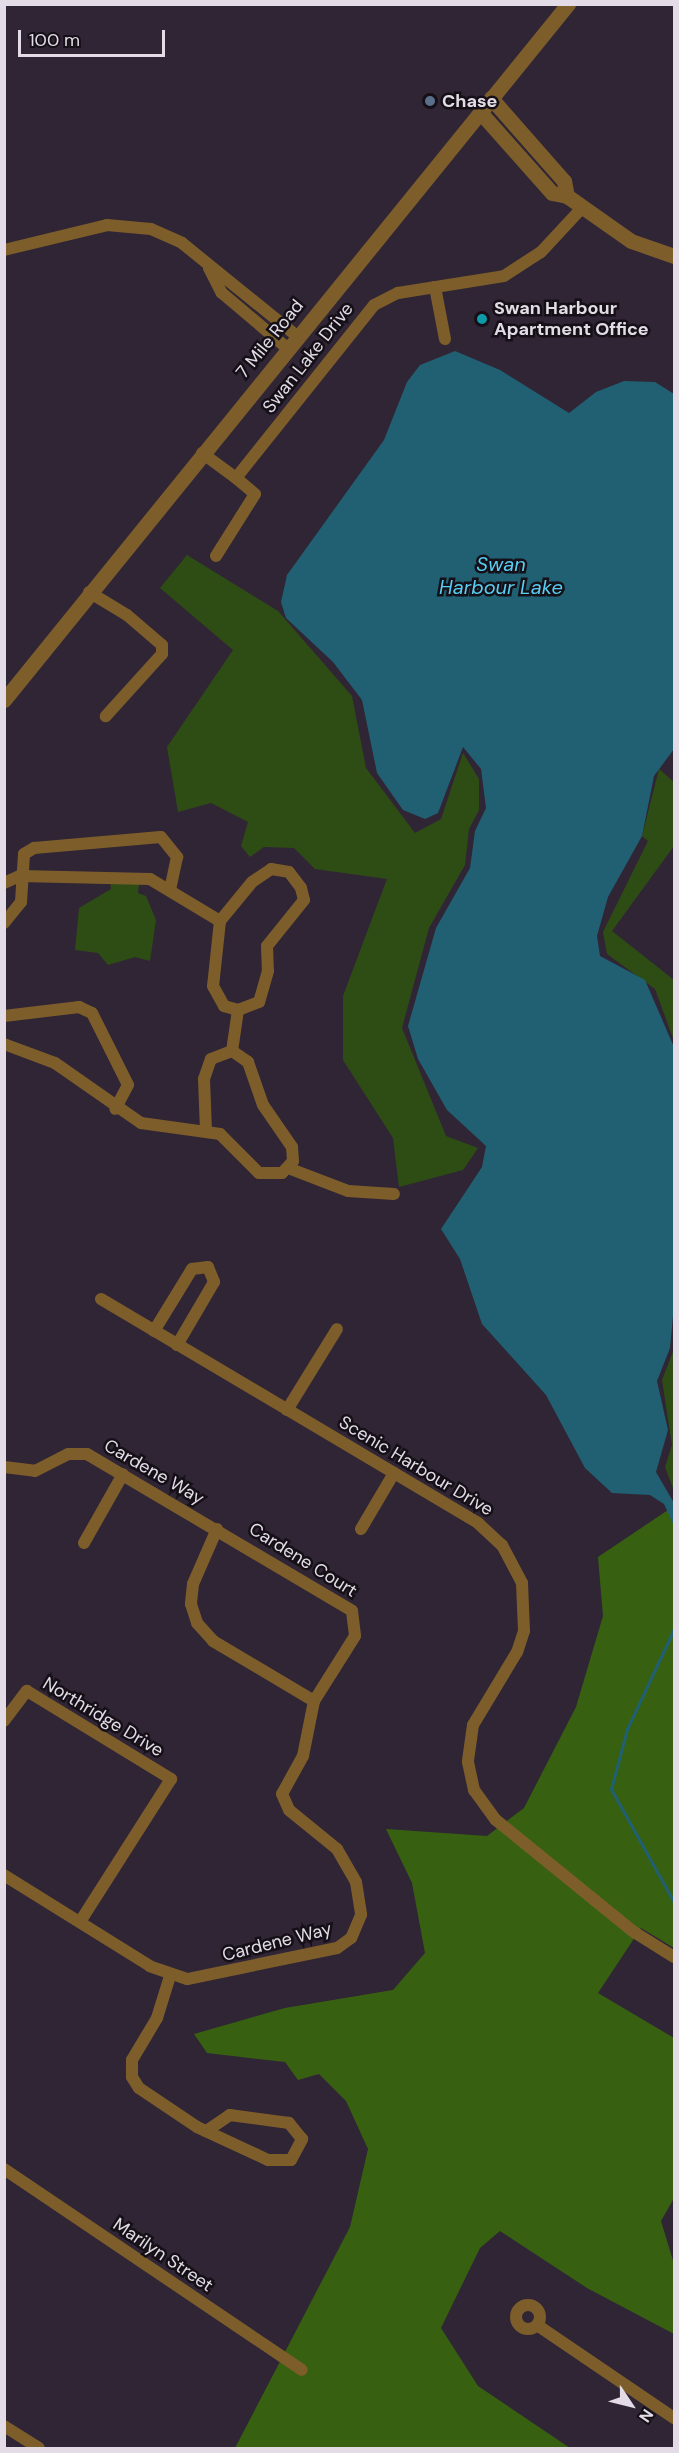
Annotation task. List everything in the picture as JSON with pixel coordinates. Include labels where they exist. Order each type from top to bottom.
[{"type":"street","name":"7 Mile Road","points":[[4,700],[88,592],[568,4]]},
{"type":"street","points":[[491,98],[564,181],[567,196],[580,210],[631,241],[675,256]]},
{"type":"street","points":[[480,112],[552,193],[567,196]]},
{"type":"street","name":"Swan Lake Drive","points":[[236,477],[369,309],[398,293],[512,272],[541,252],[580,210]]},
{"type":"street","points":[[4,250],[122,224],[173,238],[297,336]]},
{"type":"street","points":[[208,266],[222,293],[287,348]]},
{"type":"street","points":[[435,287],[446,339]]},
{"type":"street","points":[[202,453],[236,477],[255,494],[216,556]]},
{"type":"street","points":[[88,592],[152,633],[162,645],[162,654],[106,716]]},
{"type":"street","points":[[4,923],[19,908],[25,877],[24,854],[34,848],[161,837],[177,857],[170,890]]},
{"type":"street","points":[[271,869],[290,872],[302,888],[304,900],[267,946],[268,971],[259,1002],[238,1010],[224,1006],[213,986],[220,921],[252,882],[271,869]]},
{"type":"street","points":[[4,883],[25,877],[127,876],[170,890],[220,921]]},
{"type":"street","points":[[4,1016],[79,1007],[92,1013],[128,1085],[115,1109]]},
{"type":"street","points":[[232,1052],[238,1010]]},
{"type":"street","points":[[4,1044],[55,1063],[115,1109],[155,1128],[206,1131],[231,1141],[263,1175],[288,1168],[348,1191],[393,1194]]},
{"type":"street","points":[[206,1131],[204,1079],[211,1059],[232,1052]]},
{"type":"street","points":[[232,1052],[248,1062],[263,1105],[292,1147],[288,1168]]},
{"type":"street","points":[[154,1331],[192,1269],[208,1267],[214,1282],[177,1345]]},
{"type":"street","name":"Scenic Harbour Drive","points":[[101,1299],[490,1532],[510,1557],[522,1583],[521,1644],[480,1710],[469,1741],[469,1772],[477,1796],[496,1820],[634,1932],[675,1957]]},
{"type":"street","points":[[287,1410],[337,1329]]},
{"type":"street","name":"Cardene Way","points":[[4,1467],[35,1471],[82,1453],[123,1474],[217,1529]]},
{"type":"street","points":[[361,1529],[394,1473]]},
{"type":"street","points":[[84,1544],[123,1474]]},
{"type":"street","points":[[217,1529],[193,1584],[191,1604],[197,1623],[213,1641],[314,1701]]},
{"type":"street","name":"Cardene Court","points":[[217,1529],[355,1615],[356,1636],[314,1701]]},
{"type":"street","name":"Northridge Drive","points":[[4,1721],[27,1691],[171,1779],[80,1922]]},
{"type":"street","name":"Cardene Way","points":[[170,1976],[202,1978],[329,1951],[357,1929],[362,1902],[348,1865],[283,1800],[303,1756],[314,1701]]},
{"type":"street","points":[[4,1875],[170,1976],[157,2018],[132,2060],[132,2077],[144,2092],[206,2131],[277,2162],[294,2158],[302,2139],[289,2123],[230,2115],[206,2131]]},
{"type":"street","name":"Marilyn Street","points":[[4,2169],[302,2370]]},
{"type":"street","points":[[537,2325],[675,2418]]},
{"type":"street","points":[[4,2426],[39,2448]]},
{"type":"green space","points":[[187,555],[278,611],[352,696],[366,768],[415,833],[441,819],[463,753],[479,779],[479,810],[469,829],[465,865],[429,928],[402,1028],[446,1136],[478,1148],[463,1170],[399,1187],[393,1138],[343,1060],[343,996],[387,879],[315,869],[294,848],[264,847],[250,857],[241,846],[248,822],[211,803],[178,812],[167,747],[233,650],[160,588]]},
{"type":"green space","points":[[659,769],[674,782],[674,846],[612,931],[674,980],[674,1041],[655,989],[607,954],[603,932],[648,841],[642,836]]},
{"type":"green space","points":[[110,883],[139,884],[138,893],[146,896],[156,920],[150,961],[135,957],[108,965],[98,953],[75,950],[79,908],[111,889]]},
{"type":"green space","points":[[674,1349],[674,1491],[665,1467],[672,1445],[662,1380]]},
{"type":"green space","points":[[674,1506],[674,1948],[641,1928],[598,1993],[674,2038],[674,2198],[661,2221],[674,2264],[674,2334],[587,2288],[500,2231],[480,2248],[441,2328],[478,2386],[570,2448],[235,2448],[350,2227],[368,2149],[346,2101],[319,2074],[298,2080],[285,2062],[207,2053],[194,2034],[285,2008],[393,1990],[425,1953],[412,1883],[386,1829],[487,1836],[524,1808],[576,1707],[603,1616],[598,1557]]},
{"type":"water","name":"Swan Harbour Lake","points":[[455,351],[500,370],[569,413],[596,392],[624,381],[655,382],[674,394],[674,749],[654,776],[642,836],[608,897],[597,936],[600,956],[645,980],[674,1047],[674,1305],[670,1348],[657,1381],[668,1430],[656,1472],[674,1503],[674,1526],[664,1504],[650,1495],[612,1493],[585,1468],[546,1395],[482,1324],[460,1259],[441,1229],[482,1167],[486,1146],[447,1110],[418,1059],[408,1026],[436,928],[470,868],[475,831],[486,808],[481,769],[463,747],[438,813],[425,819],[403,810],[377,773],[362,700],[333,662],[286,618],[281,602],[287,575],[384,440],[407,382],[420,365]]},
{"type":"waterway","points":[[674,1629],[627,1729],[611,1789],[674,1902]]},
{"type":"place","name":"Chase","points":[[430,101]]},
{"type":"place","name":"Swan Harbour Apartment Office","points":[[482,319]]}]
